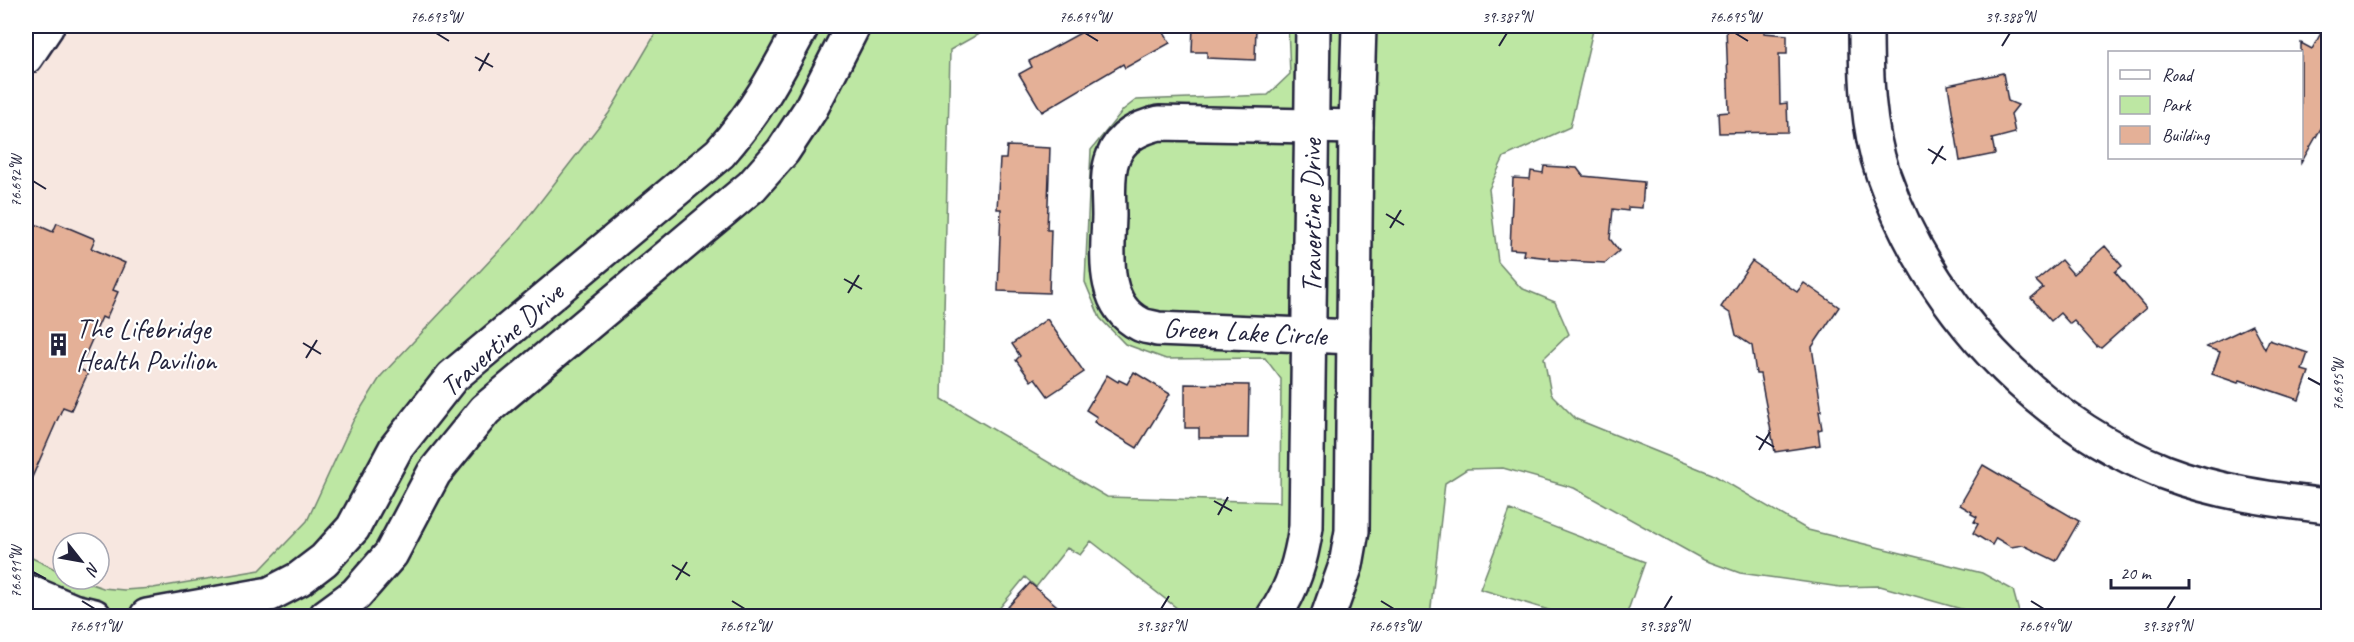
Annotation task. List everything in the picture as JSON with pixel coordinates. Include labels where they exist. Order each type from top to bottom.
[{"type":"street","points":[[26,57],[47,26]]},
{"type":"street","name":"Travertine Drive","points":[[147,616],[270,594],[299,579],[324,560],[353,528],[396,448],[452,377],[720,153],[746,123],[770,87],[802,26]]},
{"type":"street","name":"Travertine Drive","points":[[326,616],[356,594],[391,554],[434,473],[485,410],[760,177],[783,151],[810,110],[854,26]]},
{"type":"street","name":"Travertine Drive","points":[[1274,616],[1286,598],[1295,575],[1302,554],[1306,527],[1313,26]]},
{"type":"street","name":"Travertine Drive","points":[[1328,616],[1346,565],[1352,531],[1359,26]]},
{"type":"street","points":[[1866,26],[1866,72],[1870,112],[1883,172],[1919,253],[1943,293],[1981,342],[2028,389],[2078,426],[2123,453],[2166,472],[2217,487],[2282,501],[2328,506]]},
{"type":"street","name":"Green Lake Circle","points":[[1354,337],[1157,329],[1140,324],[1126,313],[1116,300],[1107,277],[1110,177],[1113,156],[1125,138],[1141,127],[1159,123],[1356,127]]},
{"type":"street","points":[[27,597],[94,616]]},
{"type":"shaded area","points":[[61,26],[663,26],[609,113],[564,176],[530,218],[381,376],[353,421],[307,521],[260,570],[153,588],[111,589],[111,531],[51,531],[51,567],[26,555],[26,76]]},
{"type":"green space","points":[[660,26],[993,26],[950,50],[942,399],[1107,497],[1280,502],[1281,379],[1265,358],[1166,359],[1125,344],[1100,318],[1085,282],[1091,150],[1123,110],[1136,100],[1268,95],[1290,74],[1288,26],[1594,26],[1570,127],[1504,157],[1489,189],[1498,262],[1521,288],[1555,302],[1569,334],[1544,358],[1551,394],[1576,419],[1712,474],[1808,530],[1982,573],[2013,590],[2020,616],[1986,616],[1880,586],[1840,587],[1740,573],[1704,560],[1574,488],[1503,468],[1467,469],[1445,483],[1430,616],[1187,616],[1091,541],[1080,555],[1067,548],[1036,587],[1025,577],[993,616],[26,616],[26,555],[51,567],[51,591],[153,588],[260,570],[307,521],[353,421],[381,376],[516,233],[609,113]]},
{"type":"green space","points":[[1510,510],[1645,562],[1626,616],[1568,616],[1480,589]]},
{"type":"building","points":[[1093,26],[1160,26],[1170,43],[1125,68],[1123,64],[1042,112],[1019,74],[1032,67],[1029,61]]},
{"type":"building","points":[[1193,26],[1256,26],[1255,60],[1207,58],[1207,52],[1192,52]]},
{"type":"building","points":[[1726,26],[1764,26],[1764,33],[1787,35],[1787,54],[1779,54],[1780,104],[1787,103],[1788,132],[1719,133],[1718,113],[1729,112]]},
{"type":"building","points":[[2325,26],[2328,26],[2328,116],[2301,163],[2303,159],[2303,51],[2301,51],[2301,43],[2312,49]]},
{"type":"building","points":[[2003,73],[2008,101],[2018,105],[2011,114],[2015,133],[1992,139],[1995,154],[1960,161],[1948,85]]},
{"type":"building","points":[[1007,146],[1050,148],[1047,230],[1051,230],[1049,293],[998,291],[1001,209],[997,209],[1000,159],[1006,159]]},
{"type":"building","points":[[1544,166],[1577,168],[1583,176],[1644,182],[1642,208],[1628,207],[1628,211],[1613,209],[1610,239],[1619,251],[1605,263],[1550,260],[1550,258],[1523,255],[1524,250],[1510,249],[1513,178],[1530,179],[1531,171],[1543,173]]},
{"type":"building","name":"The Lifebridge Health Pavilion","points":[[26,220],[53,232],[57,223],[95,239],[91,248],[125,263],[113,290],[118,292],[106,319],[102,317],[79,369],[88,373],[71,410],[63,407],[26,491]]},
{"type":"building","points":[[2105,246],[2122,266],[2115,272],[2146,308],[2101,348],[2097,347],[2074,321],[2070,324],[2060,313],[2051,321],[2031,298],[2043,288],[2036,281],[2061,260],[2073,274]]},
{"type":"building","points":[[1752,261],[1797,292],[1804,283],[1839,307],[1812,347],[1821,406],[1821,411],[1819,411],[1822,429],[1818,430],[1820,445],[1775,452],[1760,374],[1756,374],[1752,346],[1736,335],[1731,314],[1721,307]]},
{"type":"building","points":[[1047,319],[1084,372],[1048,396],[1035,378],[1031,381],[1016,360],[1020,356],[1012,344]]},
{"type":"building","points":[[2252,325],[2265,349],[2269,340],[2308,353],[2302,370],[2309,372],[2299,400],[2240,380],[2238,383],[2212,374],[2220,352],[2206,347]]},
{"type":"building","points":[[1134,372],[1170,394],[1137,448],[1094,422],[1097,417],[1086,410],[1107,375],[1118,382],[1119,380],[1127,384]]},
{"type":"building","points":[[1185,384],[1249,385],[1248,438],[1199,438],[1199,428],[1185,428]]},
{"type":"building","points":[[1983,465],[2079,521],[2056,561],[2023,545],[2011,547],[1996,538],[1992,545],[1973,533],[1978,524],[1974,522],[1977,517],[1960,505]]},
{"type":"building","points":[[1030,583],[1069,616],[1019,616],[1008,607]]},
{"type":"place","name":"The Lifebridge Health Pavilion","points":[[58,344]]}]
